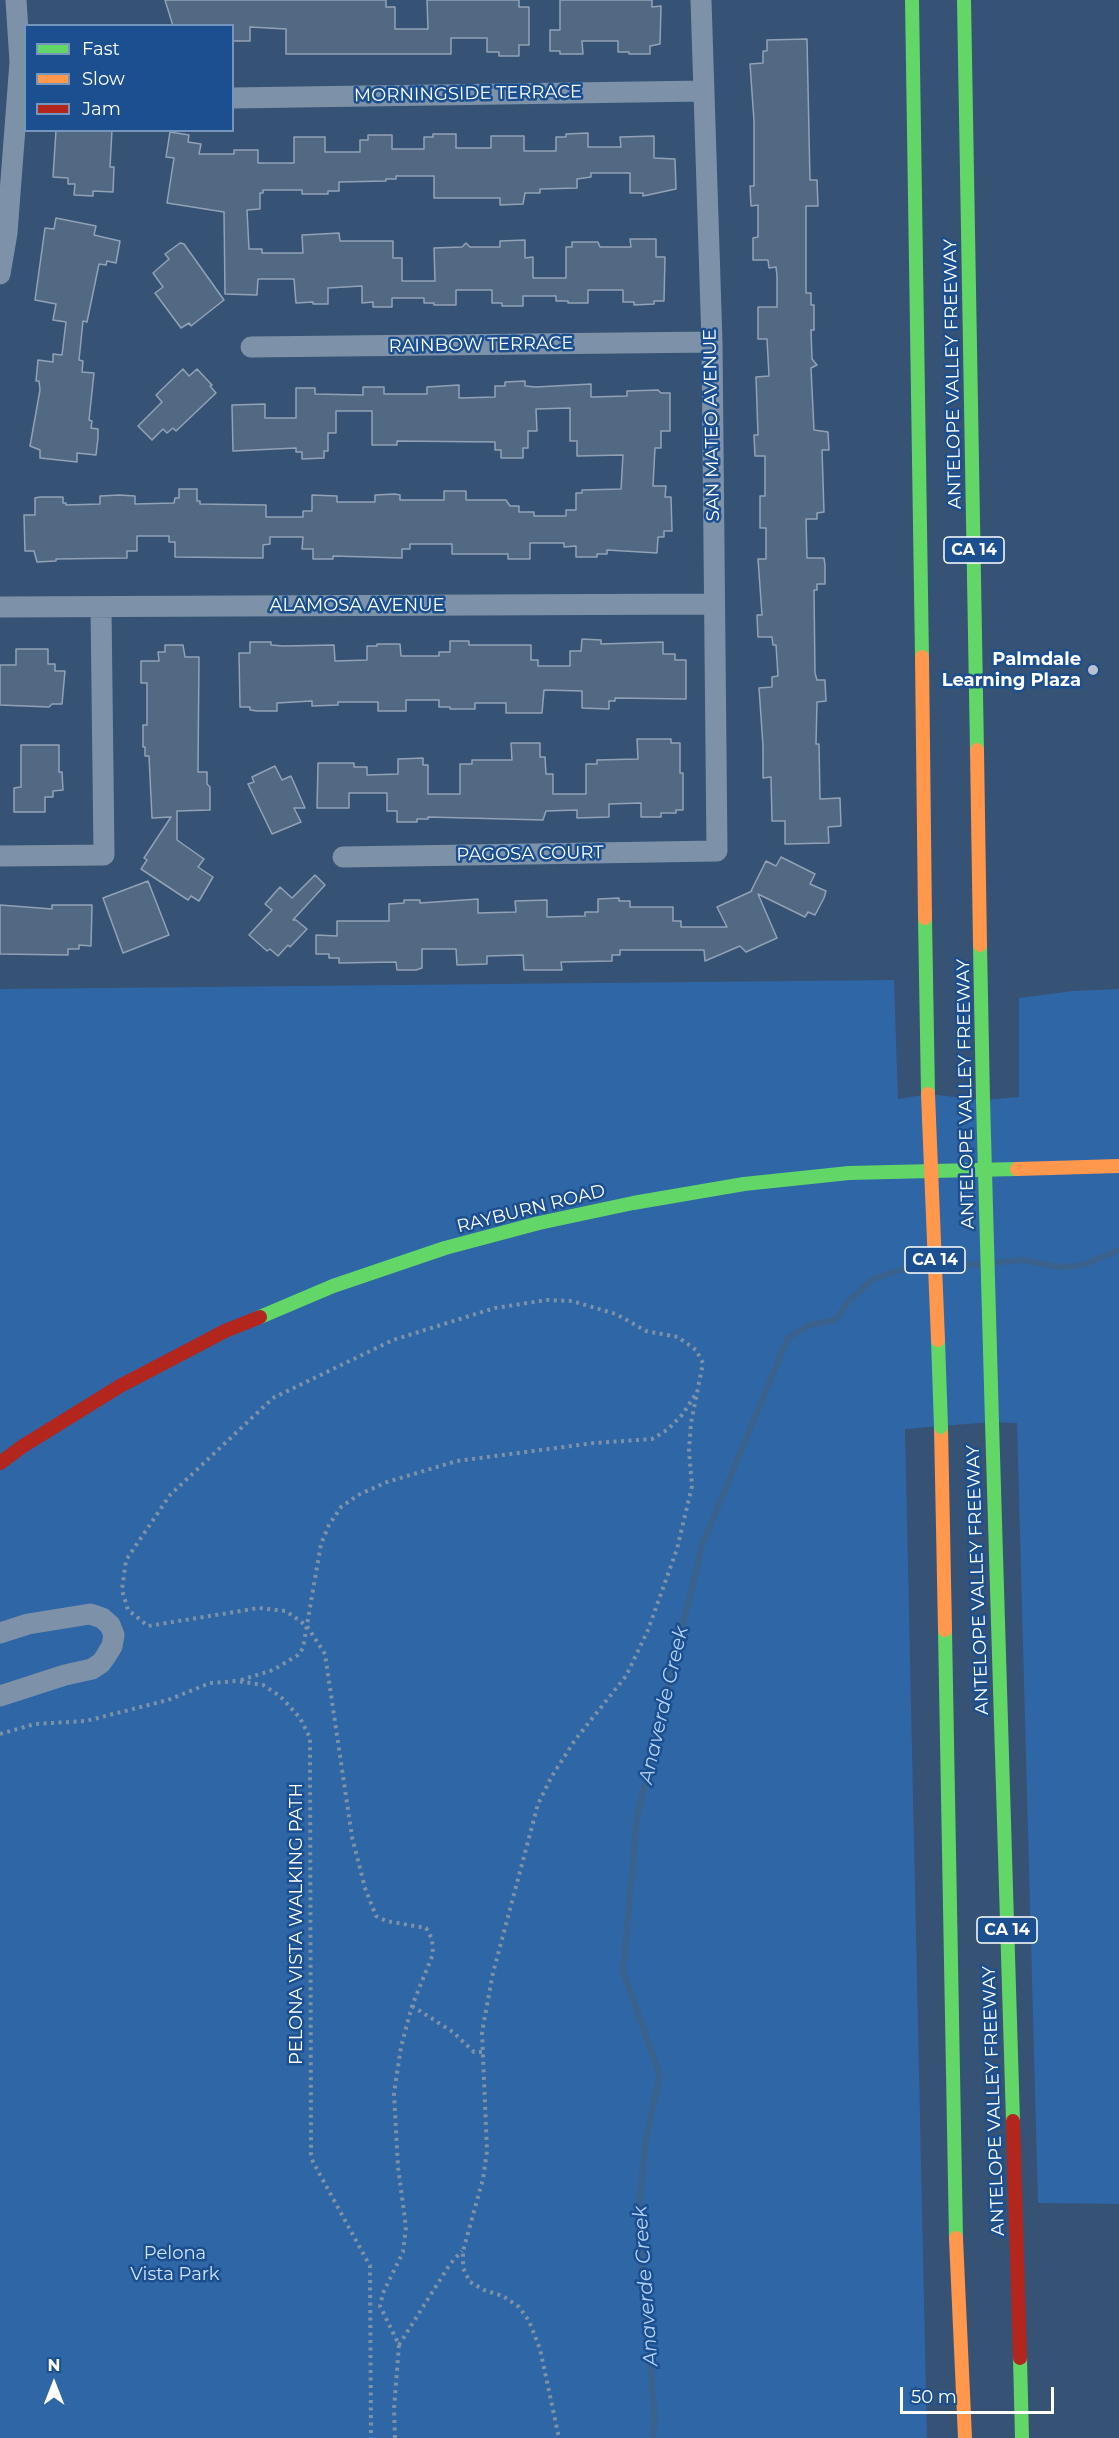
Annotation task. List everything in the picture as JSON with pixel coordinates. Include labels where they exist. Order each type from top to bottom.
[{"type":"main road","name":"ANTELOPE VALLEY FREEWAY","points":[[912,0],[928,1094],[941,1427],[957,2283],[965,2438]]},
{"type":"main road","name":"ANTELOPE VALLEY FREEWAY","points":[[964,0],[983,1100],[1022,2438]]},
{"type":"main road","name":"RAYBURN ROAD","points":[[0,1463],[22,1446],[120,1386],[225,1331],[333,1286],[445,1248],[539,1223],[633,1203],[744,1184],[837,1174],[1119,1166]]},
{"type":"street","points":[[0,273],[7,233],[20,62],[16,0]]},
{"type":"street","name":"SAN MATEO AVENUE","points":[[701,0],[712,342],[717,851]]},
{"type":"street","name":"MORNINGSIDE TERRACE","points":[[234,98],[704,91]]},
{"type":"street","name":"RAINBOW TERRACE","points":[[251,347],[712,342]]},
{"type":"street","name":"ALAMOSA AVENUE","points":[[0,607],[714,604]]},
{"type":"street","points":[[0,856],[104,855],[101,607]]},
{"type":"street","name":"PAGOSA COURT","points":[[343,857],[717,851]]},
{"type":"street","points":[[0,1633],[28,1624],[90,1614],[102,1618],[110,1625],[114,1635],[112,1646],[106,1656],[92,1669],[65,1675],[0,1696]]},
{"type":"path","points":[[399,2345],[380,2306],[383,2293],[403,2252],[406,2227],[398,2167],[393,2093],[401,2047],[412,2006],[433,1954],[432,1939],[426,1928],[386,1921],[376,1916],[365,1888],[352,1837],[325,1654],[307,1626],[286,1611],[259,1608],[148,1626],[128,1610],[122,1590],[126,1560],[170,1495],[273,1398],[393,1340],[495,1308],[547,1300],[572,1301],[616,1314],[646,1331],[678,1337],[696,1350],[703,1363],[692,1424],[690,1450],[692,1486],[677,1549],[648,1630],[626,1676],[575,1740],[552,1776],[538,1804],[493,1973],[482,2032],[487,2151],[483,2179],[463,2251],[463,2268],[470,2282],[484,2290],[503,2296],[519,2307],[529,2321],[540,2349],[559,2438]]},
{"type":"path","points":[[237,1681],[273,1670],[298,1655],[303,1648],[321,1544],[329,1525],[341,1507],[358,1495],[387,1482],[457,1461],[594,1443],[652,1439],[667,1430],[682,1415],[698,1390]]},
{"type":"path","name":"PELONA VISTA WALKING PATH","points":[[0,1734],[35,1725],[87,1721],[168,1700],[210,1683],[237,1681],[263,1685],[280,1696],[300,1718],[310,1738],[311,2155],[370,2266],[371,2438]]},
{"type":"path","points":[[412,2006],[453,2032],[474,2052],[482,2052]]},
{"type":"path","points":[[395,2438],[394,2409],[399,2345],[450,2264],[463,2251]]},
{"type":"green space","name":"Pelona Vista Park","points":[[894,980],[898,1099],[928,1094],[983,1100],[1019,1097],[1019,998],[1073,991],[1119,989],[1119,2204],[1038,2203],[1017,1423],[992,1422],[905,1429],[927,2438],[0,2438],[0,989]]},
{"type":"building","points":[[165,0],[386,0],[386,7],[395,7],[395,29],[428,29],[427,0],[519,0],[519,7],[529,7],[529,45],[519,45],[519,56],[499,56],[499,52],[487,52],[487,38],[451,38],[451,54],[286,54],[286,29],[250,27],[250,41],[234,41],[234,24],[172,24]]},
{"type":"building","points":[[560,0],[652,0],[652,7],[661,6],[660,44],[650,46],[650,54],[618,52],[618,41],[582,41],[583,54],[560,54],[560,51],[550,51],[550,30],[560,30]]},
{"type":"building","points":[[807,39],[810,180],[817,180],[818,206],[806,206],[806,293],[811,293],[811,305],[814,305],[814,330],[811,330],[812,359],[817,365],[811,368],[814,430],[828,432],[829,450],[822,450],[824,512],[817,513],[817,519],[806,519],[807,558],[824,558],[825,565],[825,584],[817,584],[817,590],[814,590],[815,673],[817,680],[825,680],[826,701],[817,702],[816,744],[819,744],[820,799],[840,798],[841,826],[828,827],[829,843],[785,844],[785,821],[772,821],[771,777],[763,778],[759,688],[772,687],[772,677],[778,676],[776,645],[773,645],[772,637],[758,637],[757,615],[762,615],[758,559],[766,559],[766,528],[760,528],[760,496],[765,496],[765,456],[755,456],[754,435],[758,435],[756,377],[769,376],[767,339],[758,339],[758,307],[777,307],[777,276],[776,267],[769,268],[768,260],[753,260],[753,238],[758,237],[758,205],[751,206],[750,186],[754,186],[754,121],[750,64],[763,63],[763,51],[767,51],[767,40]]},
{"type":"building","points":[[56,132],[112,132],[110,167],[114,167],[113,192],[93,191],[93,196],[74,195],[75,184],[68,184],[68,178],[53,177]]},
{"type":"building","points":[[170,132],[189,135],[188,142],[201,144],[199,154],[234,154],[234,150],[258,150],[258,163],[294,163],[294,137],[325,137],[325,152],[360,152],[360,140],[368,140],[368,135],[392,135],[392,149],[424,149],[424,137],[433,137],[433,134],[456,134],[456,148],[491,148],[491,136],[524,136],[524,151],[556,151],[556,137],[566,137],[566,134],[588,133],[588,147],[621,147],[620,137],[654,136],[654,158],[675,159],[676,189],[643,196],[643,193],[630,193],[630,173],[591,173],[591,177],[577,179],[577,188],[540,189],[540,193],[525,193],[523,204],[500,205],[500,198],[434,198],[434,176],[396,176],[396,179],[386,179],[386,181],[339,182],[339,191],[328,191],[328,194],[302,194],[302,190],[263,190],[263,193],[260,193],[260,209],[247,210],[249,249],[262,249],[262,253],[303,253],[302,235],[339,233],[340,241],[393,241],[393,258],[402,258],[402,281],[435,281],[434,248],[462,247],[466,243],[470,247],[500,247],[500,241],[525,240],[525,258],[533,257],[533,278],[566,278],[566,247],[572,247],[572,242],[598,242],[600,247],[631,247],[630,239],[656,239],[656,257],[665,257],[664,301],[634,305],[634,302],[623,302],[623,290],[588,290],[588,303],[556,301],[556,296],[523,296],[523,306],[502,306],[502,303],[492,303],[492,290],[456,290],[456,305],[424,303],[424,298],[392,298],[392,307],[373,307],[373,302],[362,303],[362,286],[328,288],[328,304],[296,303],[294,279],[258,279],[257,295],[225,294],[224,212],[167,203],[174,158],[166,157]]},
{"type":"building","points":[[56,218],[96,226],[94,235],[120,241],[116,263],[107,261],[106,265],[99,264],[87,322],[83,321],[79,360],[83,361],[82,372],[94,373],[89,420],[92,421],[91,428],[98,429],[98,438],[96,455],[77,453],[77,462],[40,458],[40,450],[30,446],[40,390],[39,381],[36,381],[38,360],[53,362],[53,354],[62,355],[66,322],[53,320],[56,304],[35,300],[45,228],[54,229]]},
{"type":"building","points":[[180,243],[184,244],[224,300],[191,326],[189,323],[181,328],[155,293],[163,287],[153,273],[169,259],[165,254]]},
{"type":"building","points":[[183,369],[189,376],[197,369],[212,385],[210,386],[216,393],[176,431],[173,428],[167,433],[163,429],[152,440],[138,426],[162,402],[156,395]]},
{"type":"building","points":[[525,381],[525,386],[536,387],[591,384],[591,397],[627,396],[627,391],[658,390],[661,393],[670,393],[670,431],[661,431],[661,448],[655,448],[653,486],[666,486],[665,497],[671,497],[672,531],[664,531],[664,537],[658,537],[657,553],[607,550],[607,554],[597,554],[597,557],[576,557],[576,546],[564,547],[564,543],[530,543],[530,559],[508,559],[508,554],[452,554],[452,544],[410,544],[410,549],[402,549],[402,558],[333,556],[333,559],[313,559],[313,549],[302,549],[303,537],[270,537],[270,544],[263,545],[263,558],[175,557],[175,542],[169,542],[169,536],[137,536],[137,551],[127,551],[127,558],[56,559],[56,561],[37,562],[34,551],[25,551],[24,515],[35,515],[35,498],[40,497],[63,497],[63,503],[66,505],[100,504],[100,496],[120,495],[135,496],[135,504],[174,503],[175,498],[179,498],[179,489],[197,489],[197,501],[200,501],[200,504],[266,505],[266,517],[303,517],[303,511],[312,511],[312,495],[337,496],[337,502],[375,502],[375,495],[400,495],[400,500],[444,500],[444,491],[466,491],[466,500],[506,500],[510,506],[519,506],[519,512],[534,512],[534,516],[566,516],[566,510],[576,510],[576,493],[582,493],[582,490],[621,489],[623,455],[577,456],[577,441],[570,441],[570,408],[536,409],[537,431],[528,431],[528,448],[523,448],[523,458],[501,458],[501,450],[495,450],[495,442],[397,441],[397,445],[372,445],[372,411],[336,411],[336,433],[328,433],[328,451],[324,451],[324,458],[302,459],[302,452],[296,452],[296,448],[233,451],[232,405],[265,404],[265,418],[296,418],[296,388],[315,388],[315,394],[363,395],[363,387],[384,387],[384,394],[427,394],[427,387],[459,385],[459,398],[495,397],[495,386],[505,386],[505,382]]},
{"type":"building","points":[[582,639],[601,640],[601,644],[663,642],[663,654],[675,654],[675,660],[686,660],[686,699],[615,698],[615,701],[609,701],[609,709],[582,708],[582,691],[544,690],[542,713],[506,713],[506,703],[475,703],[475,709],[450,709],[450,707],[439,707],[439,700],[406,700],[406,711],[378,711],[378,702],[338,702],[338,705],[312,706],[312,701],[277,703],[277,711],[257,711],[250,710],[250,707],[240,707],[239,653],[250,653],[250,642],[271,642],[271,645],[283,646],[334,645],[335,661],[367,660],[367,646],[377,646],[377,644],[400,644],[401,656],[439,656],[439,652],[450,652],[450,641],[469,641],[469,645],[531,645],[531,660],[538,660],[538,666],[570,666],[570,651],[581,651]]},
{"type":"building","points":[[165,645],[183,645],[185,657],[199,657],[198,772],[207,772],[207,784],[210,787],[210,810],[177,811],[177,840],[204,859],[198,867],[213,877],[199,901],[191,896],[188,900],[141,869],[147,860],[144,858],[171,817],[152,818],[149,756],[145,756],[145,747],[143,747],[143,725],[147,725],[147,683],[141,683],[141,661],[159,661],[158,652],[165,652]]},
{"type":"building","points":[[16,649],[48,649],[48,664],[55,664],[55,671],[65,671],[62,704],[52,704],[49,707],[0,705],[0,665],[16,665]]},
{"type":"building","points":[[637,739],[671,739],[671,743],[680,743],[683,810],[676,810],[676,813],[661,813],[661,817],[641,817],[641,803],[609,804],[609,817],[577,818],[577,810],[546,811],[543,820],[428,817],[428,819],[417,819],[417,822],[397,822],[397,811],[387,811],[387,793],[349,793],[349,808],[317,808],[318,763],[354,763],[354,767],[367,767],[367,775],[398,774],[398,759],[423,758],[423,765],[428,765],[428,794],[460,794],[460,764],[472,764],[472,760],[512,760],[511,743],[540,743],[540,757],[545,757],[546,774],[553,774],[553,794],[586,794],[586,764],[597,764],[597,760],[638,759]]},
{"type":"building","points":[[21,745],[59,745],[59,772],[62,772],[63,790],[53,791],[53,797],[45,797],[45,812],[14,812],[14,788],[21,787]]},
{"type":"building","points":[[275,766],[282,780],[291,776],[305,808],[294,808],[301,822],[272,834],[248,784],[254,782],[252,777]]},
{"type":"building","points":[[781,857],[815,874],[810,884],[826,891],[815,915],[808,912],[805,917],[758,894],[777,938],[746,952],[740,946],[705,961],[704,950],[620,950],[620,955],[612,955],[612,961],[561,962],[562,970],[524,970],[523,955],[487,956],[487,964],[457,965],[456,949],[422,949],[422,968],[397,970],[396,962],[339,963],[339,958],[329,958],[329,954],[316,954],[316,935],[337,936],[337,921],[389,921],[389,904],[404,903],[404,900],[420,900],[420,903],[478,899],[478,913],[516,912],[515,901],[547,900],[547,917],[585,916],[585,912],[598,912],[598,899],[619,898],[619,901],[630,901],[630,907],[673,907],[673,921],[681,921],[681,927],[727,927],[717,907],[752,891],[766,861],[776,866]]},
{"type":"building","points":[[315,875],[325,885],[293,920],[307,929],[278,956],[270,949],[267,951],[249,935],[272,910],[265,904],[280,887],[292,898]]},
{"type":"building","points":[[148,881],[169,935],[123,953],[103,898]]},
{"type":"building","points":[[0,905],[52,909],[52,905],[92,905],[91,946],[79,945],[79,949],[68,949],[68,955],[0,954]]},
{"type":"waterway","name":"Anaverde Creek","points":[[998,1262],[1023,1260],[1059,1267],[1083,1265],[1119,1250]]},
{"type":"waterway","name":"Anaverde Creek","points":[[944,1266],[979,1264]]},
{"type":"waterway","name":"Anaverde Creek","points":[[653,2438],[655,2418],[638,2221],[645,2143],[660,2075],[623,1971],[637,1818],[702,1545],[788,1338],[810,1325],[835,1320],[849,1301],[873,1279],[900,1270],[925,1268]]},
{"type":"traffic: fast","points":[[912,0],[922,657]]},
{"type":"traffic: fast","points":[[964,0],[977,750]]},
{"type":"traffic: fast","points":[[925,918],[928,1094]]},
{"type":"traffic: fast","points":[[980,945],[983,1100]]},
{"type":"traffic: fast","points":[[983,1100],[992,1422]]},
{"type":"traffic: fast","points":[[260,1317],[333,1286],[445,1248],[539,1223],[633,1203],[744,1184],[849,1173],[1017,1169]]},
{"type":"traffic: fast","points":[[938,1340],[941,1427]]},
{"type":"traffic: fast","points":[[992,1422],[1013,2121]]},
{"type":"traffic: fast","points":[[945,1630],[956,2238]]},
{"type":"traffic: fast","points":[[1020,2358],[1022,2438]]},
{"type":"traffic: slow","points":[[922,657],[925,918]]},
{"type":"traffic: slow","points":[[977,750],[980,945]]},
{"type":"traffic: slow","points":[[928,1094],[938,1340]]},
{"type":"traffic: slow","points":[[1017,1169],[1119,1166]]},
{"type":"traffic: slow","points":[[941,1427],[945,1630]]},
{"type":"traffic: slow","points":[[956,2238],[965,2438]]},
{"type":"traffic: jam","points":[[0,1463],[23,1446],[120,1386],[225,1331],[260,1317]]},
{"type":"traffic: jam","points":[[1013,2121],[1020,2358]]},
{"type":"place","name":"Palmdale Learning Plaza","points":[[1093,670]]}]
